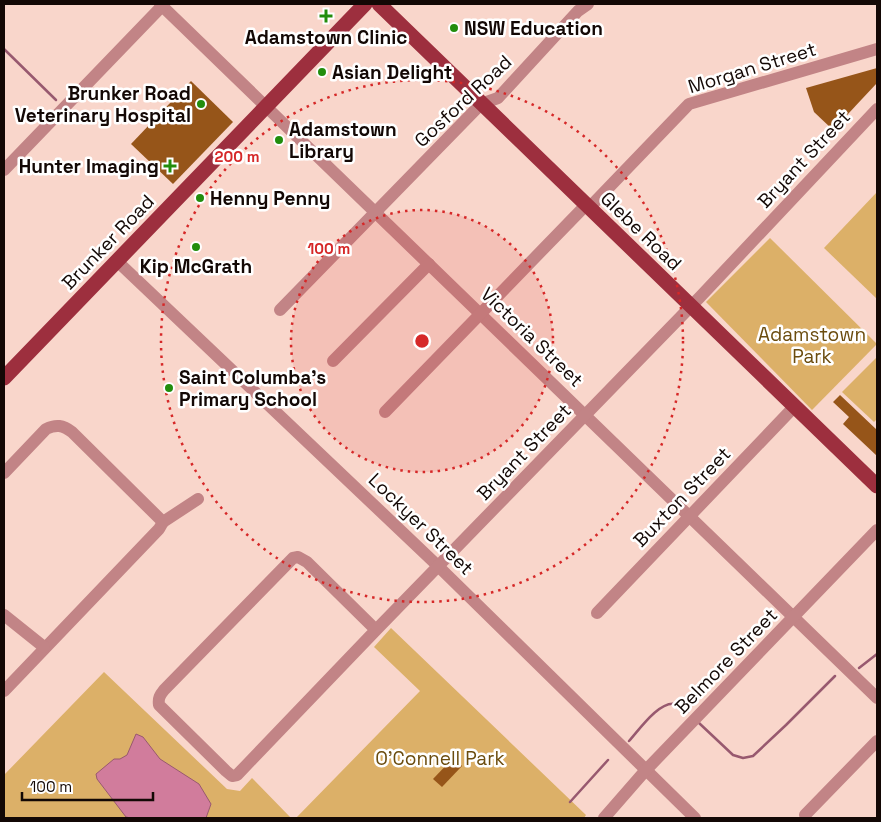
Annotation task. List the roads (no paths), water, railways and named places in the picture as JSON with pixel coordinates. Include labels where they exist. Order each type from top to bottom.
[{"type":"main road","name":"Brunker Road","points":[[4,378],[365,4]]},
{"type":"main road","name":"Glebe Road","points":[[379,4],[877,486]]},
{"type":"street","name":"Victoria Street","points":[[162,4],[266,108],[877,698]]},
{"type":"street","points":[[6,162],[162,4]]},
{"type":"street","name":"Gosford Road","points":[[280,310],[481,104],[498,98],[578,6]]},
{"type":"street","name":"Morgan Street","points":[[385,412],[689,104],[877,49]]},
{"type":"street","name":"Bryant Street","points":[[376,630],[307,562],[298,557],[289,561],[164,690],[158,701],[162,708],[226,771],[232,776],[237,775],[691,306],[877,109]]},
{"type":"street","name":"Lockyer Street","points":[[117,261],[439,567],[695,818]]},
{"type":"street","points":[[334,361],[429,264]]},
{"type":"street","name":"Buxton Street","points":[[596,613],[794,407]]},
{"type":"street","points":[[4,473],[46,430],[54,425],[60,426],[72,432],[163,522]]},
{"type":"street","points":[[4,691],[44,647],[159,530],[163,522],[198,499]]},
{"type":"street","name":"Belmore Street","points":[[604,818],[645,771],[877,530]]},
{"type":"street","points":[[4,615],[44,647]]},
{"type":"street","points":[[805,815],[877,740]]},
{"type":"waterway","points":[[4,49],[56,100]]},
{"type":"waterway","points":[[859,668],[877,654]]},
{"type":"waterway","points":[[699,723],[733,755],[743,758],[753,756],[835,676]]},
{"type":"waterway","points":[[629,741],[650,717],[662,707],[675,704],[688,712]]},
{"type":"waterway","points":[[570,802],[608,760]]},
{"type":"place","name":"Adamstown Clinic","points":[[326,16]]},
{"type":"place","name":"NSW Education","points":[[454,28]]},
{"type":"place","name":"Asian Delight","points":[[322,72]]},
{"type":"place","name":"Brunker Road Veterinary Hospital","points":[[201,104]]},
{"type":"place","name":"Adamstown Library","points":[[279,140]]},
{"type":"place","name":"Hunter Imaging","points":[[170,166]]},
{"type":"place","name":"Henny Penny","points":[[200,198]]},
{"type":"place","name":"Kip McGrath","points":[[196,247]]},
{"type":"place","name":"Saint Columba’s Primary School","points":[[169,388]]},
{"type":"park label","name":"Adamstown Park","points":[[812,345]]},
{"type":"park label","name":"O'Connell Park","points":[[440,758]]}]
